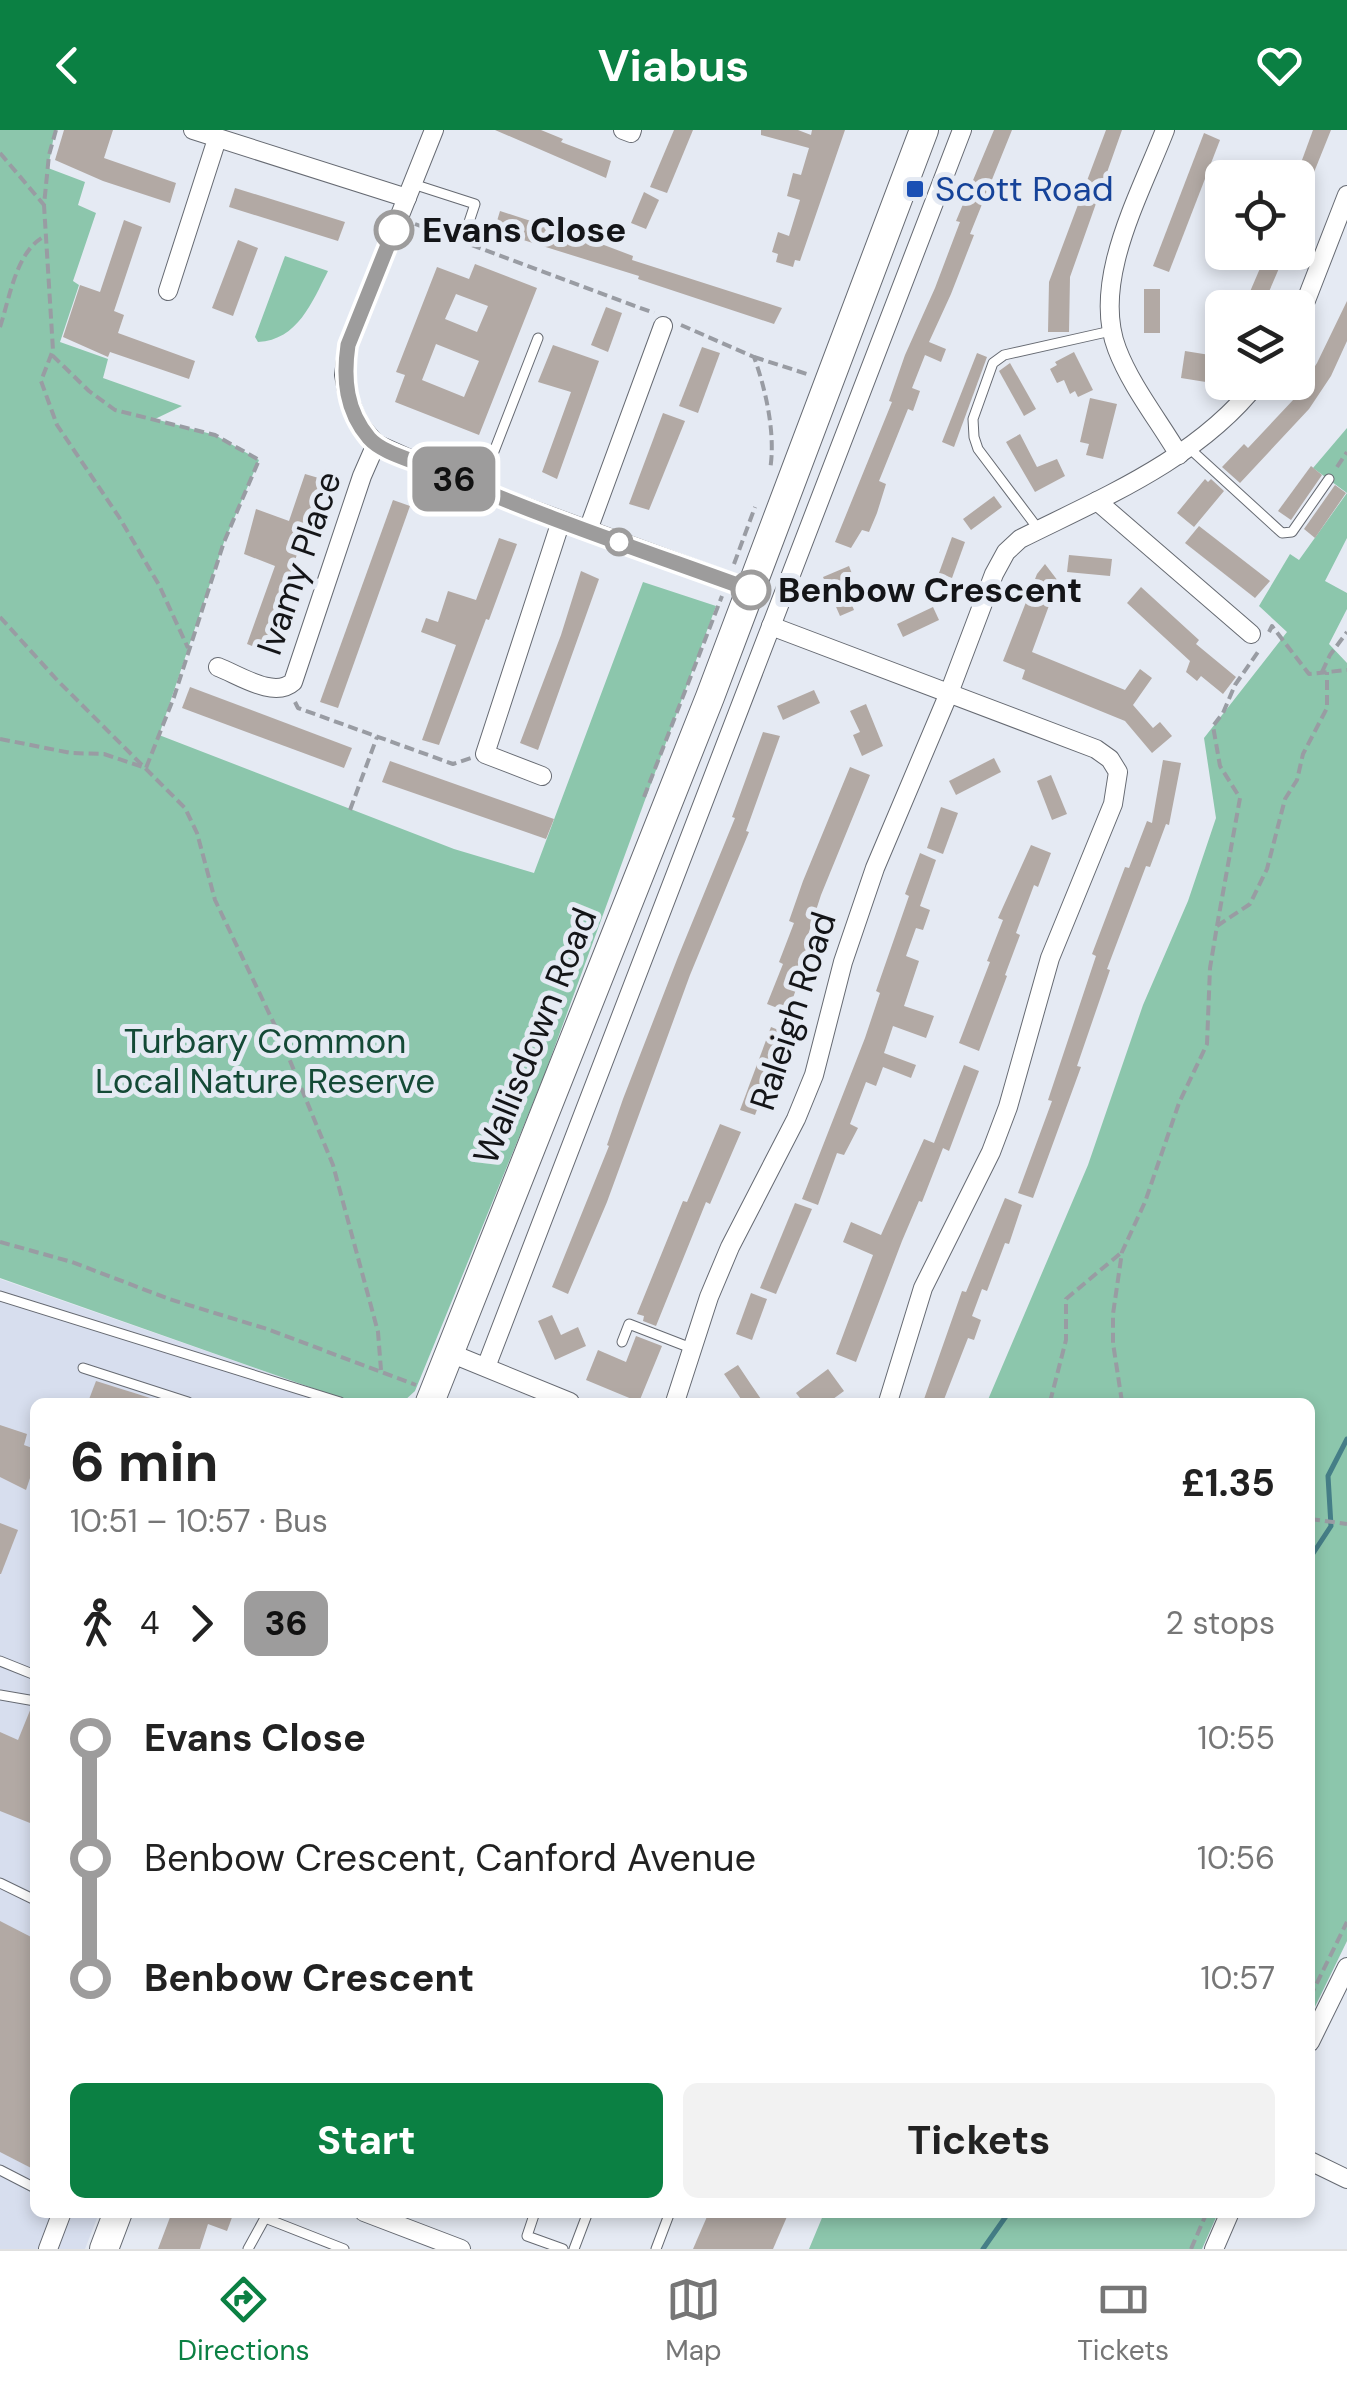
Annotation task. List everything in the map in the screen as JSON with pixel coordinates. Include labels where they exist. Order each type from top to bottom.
[{"type":"main road","name":"Wallisdown Road","points":[[424,1394],[450,1353],[710,696],[751,590],[770,505],[830,382],[924,130]]},
{"type":"main road","points":[[104,2249],[116,2218]]},
{"type":"street","points":[[193,130],[410,191]]},
{"type":"street","points":[[434,130],[348,345],[346,384],[354,412],[376,444],[479,490],[751,590]]},
{"type":"street","points":[[623,130],[632,130]]},
{"type":"street","name":"Wallisdown Road","points":[[486,1367],[962,130]]},
{"type":"street","points":[[1165,130],[1112,270],[1108,301],[1111,331],[1123,363],[1184,451]]},
{"type":"street","points":[[168,292],[216,139]]},
{"type":"street","points":[[1310,290],[1347,195]]},
{"type":"street","points":[[588,530],[663,326]]},
{"type":"street","name":"Raleigh Road","points":[[675,1398],[730,1246],[796,1119],[814,1075],[860,906],[1000,562],[1020,540],[1097,502],[1184,451],[1244,400]]},
{"type":"street","name":"Ivamy Place","points":[[218,666],[274,690],[293,682],[376,444]]},
{"type":"street","points":[[1097,502],[1260,637]]},
{"type":"street","points":[[542,776],[485,754],[562,521]]},
{"type":"street","points":[[772,626],[1096,749],[1110,758],[1118,772],[1118,788],[1050,958],[1008,1107],[923,1288],[889,1398]]},
{"type":"street","points":[[710,696],[741,710]]},
{"type":"street","points":[[450,1353],[560,1398]]},
{"type":"street","points":[[1315,2032],[1347,1966]]},
{"type":"street","points":[[1315,2163],[1347,2179]]},
{"type":"street","points":[[48,2249],[60,2218]]},
{"type":"street","points":[[380,2218],[461,2249]]},
{"type":"street","points":[[1214,2249],[1227,2218]]},
{"type":"lane","points":[[410,191],[475,204],[468,224]]},
{"type":"lane","points":[[1039,530],[978,450],[973,419],[994,364],[1004,356],[1111,331]]},
{"type":"lane","points":[[479,490],[538,338]]},
{"type":"lane","points":[[1184,451],[1282,533],[1292,532],[1329,480]]},
{"type":"lane","points":[[0,1296],[327,1398]]},
{"type":"lane","points":[[622,1342],[628,1324],[691,1348]]},
{"type":"lane","points":[[83,1368],[176,1398]]},
{"type":"lane","points":[[0,1661],[30,1673]]},
{"type":"lane","points":[[2,1700],[30,1701]]},
{"type":"lane","points":[[0,1883],[30,1898]]},
{"type":"lane","points":[[0,2170],[30,2185]]},
{"type":"lane","points":[[248,2249],[264,2218]]},
{"type":"lane","points":[[273,2218],[344,2249]]},
{"type":"lane","points":[[533,2218],[527,2236],[562,2249]]},
{"type":"lane","points":[[574,2249],[586,2218]]},
{"type":"lane","points":[[656,2249],[668,2218]]},
{"type":"path","points":[[56,130],[49,154],[44,205],[51,354],[42,381],[57,425],[120,517],[159,584],[188,648]]},
{"type":"path","points":[[0,153],[44,205]]},
{"type":"path","points":[[400,218],[665,318],[754,357],[830,382]]},
{"type":"path","points":[[0,327],[25,254],[32,243],[46,236]]},
{"type":"path","points":[[51,354],[114,410],[215,435],[258,460],[224,542],[174,697],[146,768]]},
{"type":"path","points":[[754,357],[765,399],[772,458],[765,482]]},
{"type":"path","points":[[1329,480],[1347,452]]},
{"type":"path","points":[[0,616],[58,681],[174,795],[191,821],[214,900],[280,1034],[333,1165],[378,1332],[381,1370]]},
{"type":"path","points":[[1122,1398],[1113,1328],[1122,1252],[1145,1202],[1179,1103],[1208,1044],[1210,968],[1240,798],[1220,766],[1213,726],[1260,637],[1272,626],[1308,674],[1347,670]]},
{"type":"path","points":[[1217,926],[1250,904],[1267,869],[1285,798],[1297,780],[1303,754],[1327,708],[1324,672],[1330,655],[1347,632]]},
{"type":"path","points":[[286,688],[298,708],[453,764],[485,754]]},
{"type":"path","points":[[350,810],[378,737]]},
{"type":"path","points":[[0,739],[71,753],[104,754],[146,768]]},
{"type":"path","points":[[0,1242],[72,1262],[169,1300],[381,1370],[424,1394]]},
{"type":"path","points":[[1051,1398],[1066,1340],[1066,1299],[1122,1252]]},
{"type":"path","points":[[366,1365],[381,1355]]},
{"type":"path","points":[[1315,1519],[1347,1524]]},
{"type":"path","points":[[1315,1987],[1347,1922]]},
{"type":"path","points":[[1192,2249],[1205,2218]]},
{"type":"shaded area","points":[[0,1279],[341,1398],[30,1398],[30,2218],[97,2218],[85,2249],[0,2249]]},
{"type":"green space","name":"Turbary Common Local Nature Reserve","points":[[0,130],[55,130],[48,168],[85,182],[78,205],[96,213],[73,281],[79,285],[60,342],[108,359],[103,378],[182,406],[155,419],[215,435],[259,460],[224,542],[159,735],[454,849],[534,873],[643,582],[716,606],[544,1076],[415,1391],[407,1398],[341,1398],[0,1278]]},
{"type":"green space","points":[[285,256],[328,271],[294,327],[272,340],[258,342],[255,337]]},
{"type":"green space","points":[[1347,428],[1347,493],[1313,468]]},
{"type":"green space","points":[[1347,493],[1347,538],[1325,581],[1347,593],[1347,609],[1329,644],[1347,663],[1347,1941],[1315,2007],[1315,1398],[989,1398],[1088,1165],[1143,1005],[1188,901],[1216,818],[1204,738],[1287,632],[1259,606],[1290,554],[1299,560]]},
{"type":"green space","points":[[822,2218],[1216,2218],[1202,2249],[809,2249]]},
{"type":"building","points":[[64,130],[113,130],[104,158],[176,183],[170,203],[55,160]]},
{"type":"building","points":[[495,130],[541,130],[563,139],[561,142],[611,161],[606,178]]},
{"type":"building","points":[[674,130],[693,130],[667,193],[650,187]]},
{"type":"building","points":[[761,130],[798,130],[811,135],[812,130],[845,130],[800,261],[795,260],[793,267],[776,262],[778,254],[772,252],[778,232],[789,236],[800,200],[787,196],[793,173],[801,175],[809,148],[761,135]]},
{"type":"building","points":[[994,130],[1012,130],[929,342],[946,349],[941,362],[925,355],[912,388],[920,391],[913,411],[908,409],[879,481],[886,484],[877,513],[869,532],[862,530],[851,548],[835,542]]},
{"type":"building","points":[[1106,130],[1122,130],[1070,277],[1069,332],[1048,332],[1049,282]]},
{"type":"building","points":[[1313,130],[1331,130],[1315,170],[1315,160],[1302,160]]},
{"type":"building","points":[[1204,133],[1220,140],[1212,160],[1205,160],[1205,179],[1169,272],[1153,266]]},
{"type":"building","points":[[235,188],[345,222],[338,241],[229,207]]},
{"type":"building","points":[[644,192],[659,200],[646,229],[631,223]]},
{"type":"building","points":[[500,211],[604,245],[633,256],[632,260],[782,308],[774,324],[494,231]]},
{"type":"building","points":[[124,220],[142,227],[114,311],[124,315],[118,333],[195,361],[189,379],[110,352],[108,357],[63,337],[80,285],[100,292]]},
{"type":"building","points":[[238,240],[258,248],[233,316],[212,308]]},
{"type":"building","points":[[475,264],[537,288],[479,435],[395,402],[405,375],[396,372],[437,267],[469,279]],"holes":[[[456,294],[488,306],[477,332],[445,319]],[[436,344],[479,361],[464,397],[422,380]]]},
{"type":"building","points":[[1259,270],[1278,270],[1270,290],[1251,290]]},
{"type":"building","points":[[1144,289],[1160,289],[1160,333],[1144,333]]},
{"type":"building","points":[[1347,301],[1347,341],[1315,400],[1317,363]]},
{"type":"building","points":[[606,307],[622,313],[608,352],[591,345]]},
{"type":"building","points":[[553,345],[599,361],[557,479],[542,472],[571,392],[538,382]]},
{"type":"building","points":[[702,347],[720,353],[698,413],[679,406]]},
{"type":"building","points":[[1185,351],[1205,354],[1205,382],[1181,378]]},
{"type":"building","points":[[1074,352],[1093,390],[1078,397],[1075,391],[1070,394],[1064,380],[1057,383],[1050,369]]},
{"type":"building","points":[[977,353],[987,357],[954,447],[942,442]]},
{"type":"building","points":[[1010,363],[1036,409],[1024,416],[999,371]]},
{"type":"building","points":[[1090,398],[1117,404],[1103,459],[1086,455],[1089,444],[1080,442]]},
{"type":"building","points":[[1293,400],[1315,400],[1240,483],[1222,467],[1244,444],[1248,448]]},
{"type":"building","points":[[663,413],[685,421],[649,510],[629,504]]},
{"type":"building","points":[[1020,434],[1037,467],[1057,459],[1065,476],[1035,492],[1006,442]]},
{"type":"building","points":[[1311,466],[1322,475],[1291,520],[1278,511]]},
{"type":"building","points":[[305,474],[322,479],[265,651],[247,644],[275,566],[244,554],[256,509],[289,521]]},
{"type":"building","points":[[1205,479],[1211,479],[1224,491],[1194,527],[1177,513]]},
{"type":"building","points":[[1335,485],[1346,493],[1315,538],[1304,529]]},
{"type":"building","points":[[994,496],[1002,507],[971,530],[963,519]]},
{"type":"building","points":[[393,500],[410,506],[338,708],[320,702]]},
{"type":"building","points":[[1199,526],[1270,581],[1255,598],[1185,543]]},
{"type":"building","points":[[952,537],[965,542],[952,578],[939,573]]},
{"type":"building","points":[[499,538],[517,544],[489,620],[486,619],[439,745],[422,740],[456,645],[421,632],[426,618],[438,622],[448,591],[476,600]]},
{"type":"building","points":[[1069,555],[1112,559],[1110,576],[1067,572]]},
{"type":"building","points":[[1045,564],[1058,581],[1032,652],[1125,690],[1140,669],[1152,678],[1133,705],[1153,728],[1160,722],[1172,736],[1152,753],[1125,721],[1022,679],[1025,670],[1003,661],[1037,574]]},
{"type":"building","points":[[849,566],[854,579],[843,583],[854,610],[840,616],[823,577]]},
{"type":"building","points":[[581,571],[599,579],[538,750],[520,743]]},
{"type":"building","points":[[1141,587],[1199,640],[1196,644],[1236,677],[1223,694],[1201,676],[1197,681],[1186,672],[1190,661],[1127,603]]},
{"type":"building","points":[[933,607],[939,620],[903,637],[897,624]]},
{"type":"building","points":[[190,687],[352,748],[344,768],[182,708]]},
{"type":"building","points":[[814,690],[820,703],[783,720],[777,706]]},
{"type":"building","points":[[866,704],[883,746],[862,756],[853,735],[860,732],[850,711]]},
{"type":"building","points":[[763,732],[780,736],[746,831],[749,832],[568,1294],[552,1287],[735,818],[732,817]]},
{"type":"building","points":[[994,758],[1001,772],[956,795],[949,781]]},
{"type":"building","points":[[1163,760],[1181,763],[1169,825],[1166,824],[1150,867],[1146,866],[1107,969],[1110,970],[1077,1066],[1081,1067],[1033,1198],[1018,1193],[1052,1101],[1048,1100],[1096,956],[1092,954],[1125,867],[1129,868],[1147,821],[1152,823]]},
{"type":"building","points":[[390,761],[554,819],[546,839],[382,782]]},
{"type":"building","points":[[850,767],[870,775],[821,895],[788,1012],[767,1004],[783,964],[779,962],[794,923],[789,921],[803,881]]},
{"type":"building","points":[[1051,775],[1067,814],[1052,820],[1037,781]]},
{"type":"building","points":[[941,807],[958,813],[943,854],[927,848]]},
{"type":"building","points":[[1031,845],[1051,853],[1016,933],[1020,935],[979,1051],[959,1043],[990,962],[987,961],[1003,920],[998,918]]},
{"type":"building","points":[[920,853],[936,860],[920,906],[930,910],[923,930],[916,928],[906,956],[919,961],[904,1006],[934,1016],[926,1038],[893,1026],[884,1053],[916,1065],[911,1078],[883,1067],[876,1086],[866,1082],[850,1124],[858,1128],[844,1155],[837,1153],[818,1205],[802,1199],[865,1038]]},
{"type":"building","points":[[771,1027],[786,1033],[755,1115],[740,1110]]},
{"type":"building","points":[[964,1065],[979,1071],[949,1151],[943,1148],[902,1241],[856,1362],[836,1354],[873,1255],[843,1242],[851,1222],[881,1235],[924,1139],[934,1143]]},
{"type":"building","points":[[720,1124],[741,1132],[710,1204],[706,1202],[656,1326],[637,1314],[683,1201],[687,1202]]},
{"type":"building","points":[[1005,1198],[1022,1205],[1009,1244],[1005,1243],[987,1291],[982,1289],[972,1316],[981,1320],[974,1340],[968,1338],[945,1398],[924,1398],[962,1291],[966,1292]]},
{"type":"building","points":[[795,1203],[812,1209],[776,1294],[760,1288]]},
{"type":"building","points":[[751,1293],[767,1299],[752,1340],[736,1334]]},
{"type":"building","points":[[552,1315],[561,1335],[578,1327],[586,1346],[555,1360],[538,1321]]},
{"type":"building","points":[[636,1336],[662,1346],[641,1398],[629,1398],[586,1380],[598,1350],[626,1362]]},
{"type":"building","points":[[738,1365],[760,1398],[740,1398],[724,1374]]},
{"type":"building","points":[[828,1369],[844,1391],[834,1398],[800,1398],[796,1393]]},
{"type":"building","points":[[96,1381],[150,1398],[90,1398]]},
{"type":"building","points":[[0,1425],[27,1434],[24,1445],[30,1447],[30,1478],[26,1490],[0,1477]]},
{"type":"building","points":[[0,1523],[18,1530],[1,1574],[0,1574]]},
{"type":"building","points":[[30,1710],[30,1823],[0,1811],[0,1732],[18,1740]]},
{"type":"building","points":[[0,1921],[30,1936],[30,2167],[0,2152]]},
{"type":"building","points":[[170,2218],[232,2218],[227,2231],[208,2224],[200,2249],[158,2249]]},
{"type":"building","points":[[706,2218],[786,2218],[773,2249],[693,2249]]},
{"type":"waterway","points":[[1315,1550],[1331,1526],[1328,1476],[1347,1439]]},
{"type":"waterway","points":[[983,2249],[1005,2218]]},
{"type":"bus line","name":"36","points":[[394,230],[348,345],[344,375],[358,423],[370,439],[479,490],[751,590]]},
{"type":"place","name":"Scott Road","points":[[915,189]]},
{"type":"place","name":"Evans Close","points":[[394,230]]},
{"type":"place","name":"Benbow Crescent","points":[[751,590]]}]
